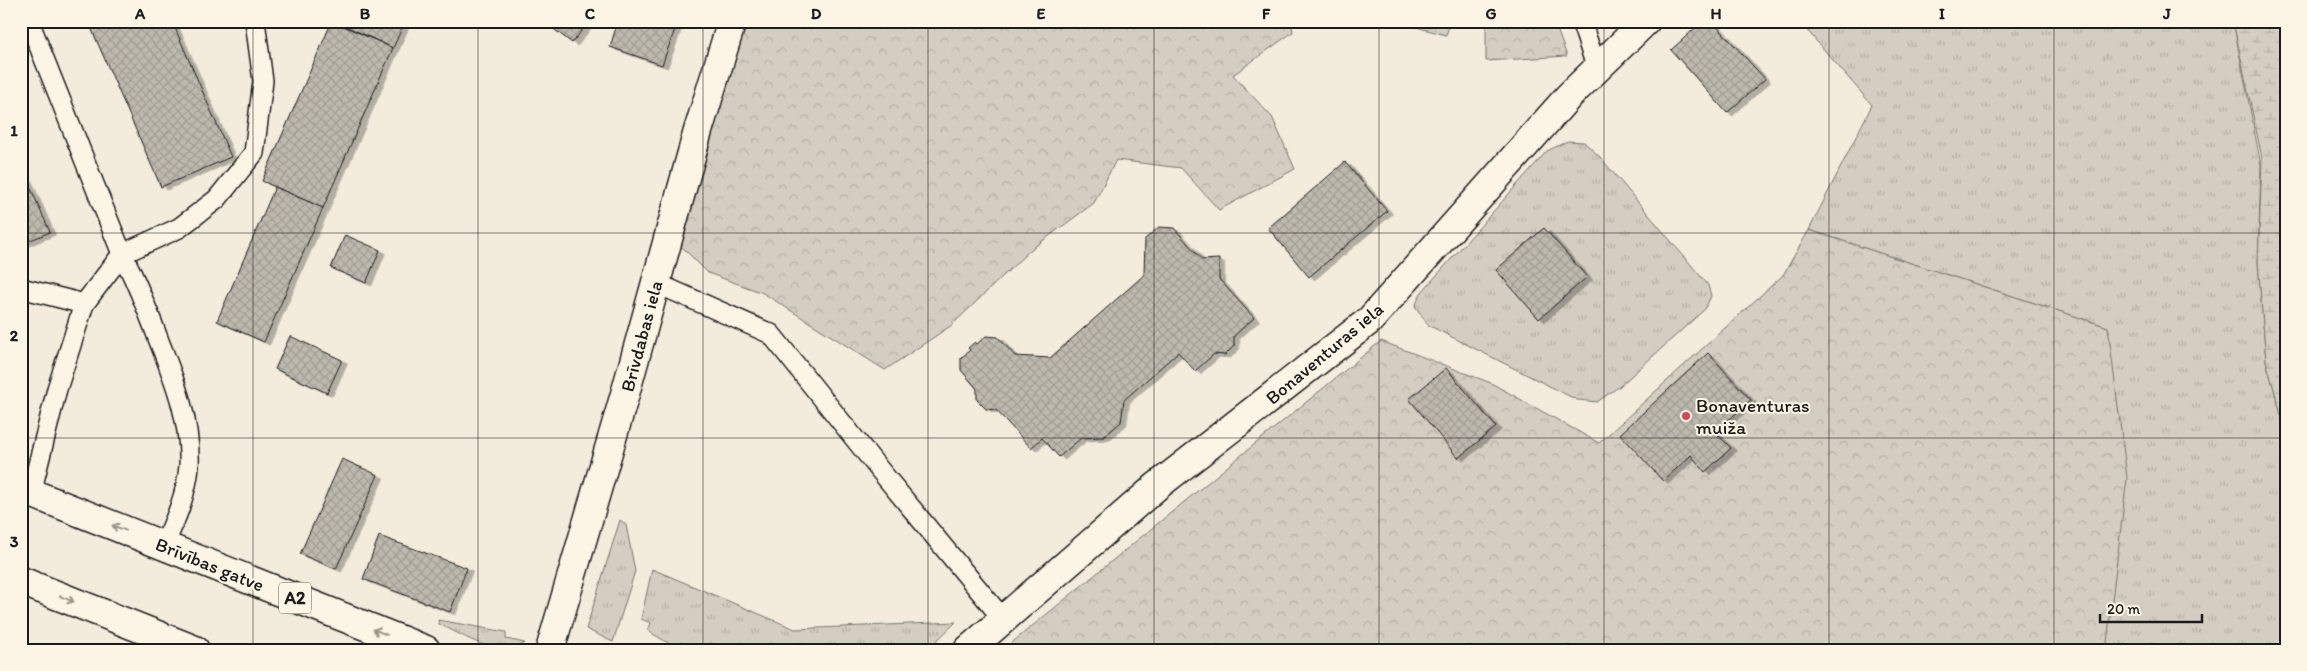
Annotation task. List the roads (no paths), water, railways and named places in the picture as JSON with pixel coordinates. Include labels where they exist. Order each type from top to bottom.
[{"type":"main road","name":"Brīvdabas iela","points":[[550,650],[732,21]]},
{"type":"main road","name":"Bonaventuras iela","points":[[968,650],[1002,618],[1157,486],[1370,320],[1569,96],[1646,21]]},
{"type":"main road","name":"Brīvības gatve","points":[[26,491],[426,650]]},
{"type":"main road","points":[[21,581],[195,650]]},
{"type":"lane","points":[[29,21],[122,254],[138,284],[179,392],[189,444],[189,468],[176,517],[164,545]]},
{"type":"lane","points":[[26,491],[84,304],[122,254],[179,228],[217,198],[254,153],[264,80],[256,21]]},
{"type":"lane","points":[[1581,21],[1597,69]]},
{"type":"lane","points":[[656,283],[771,334],[879,470],[1002,618]]},
{"type":"lane","points":[[21,288],[84,304]]},
{"type":"place","name":"Bonaventuras muiža","points":[[1686,416]]}]
